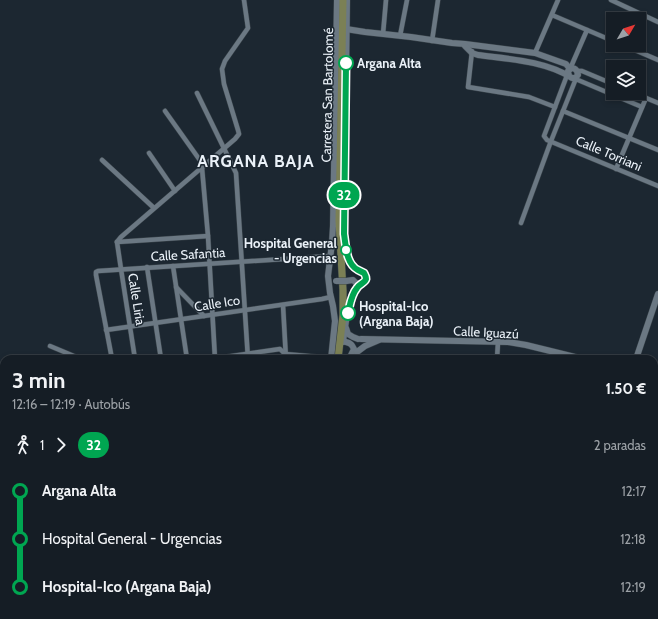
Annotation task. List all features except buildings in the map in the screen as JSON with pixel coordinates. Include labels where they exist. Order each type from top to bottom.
[{"type":"main road","name":"Carretera San Bartolomé","points":[[335,355],[343,315],[340,221],[342,0]]},
{"type":"street","points":[[118,242],[121,237],[239,134],[224,84],[222,69],[225,61],[248,28],[244,0]]},
{"type":"street","name":"Carretera San Bartolomé","points":[[334,355],[335,320],[328,276],[333,226],[337,0]]},
{"type":"street","name":"Carretera San Bartolomé","points":[[347,0],[343,220],[345,244],[350,262],[359,270]]},
{"type":"street","points":[[383,34],[386,0]]},
{"type":"street","points":[[400,36],[406,0]]},
{"type":"street","points":[[432,40],[438,0]]},
{"type":"street","points":[[535,53],[558,0]]},
{"type":"street","points":[[611,0],[658,22]]},
{"type":"street","points":[[552,15],[606,38]]},
{"type":"street","points":[[346,29],[535,53],[566,64],[570,69],[568,71],[578,80],[642,107]]},
{"type":"street","points":[[570,69],[587,30]]},
{"type":"street","points":[[346,49],[351,36],[365,32]]},
{"type":"street","points":[[452,43],[465,46],[472,53],[478,55],[536,63],[574,75]]},
{"type":"street","points":[[475,45],[472,53],[468,87],[529,97],[556,107]]},
{"type":"street","points":[[639,52],[658,60]]},
{"type":"street","points":[[551,141],[547,140],[544,136],[566,78],[582,71],[606,81]]},
{"type":"street","points":[[521,223],[575,81],[574,75]]},
{"type":"street","points":[[196,93],[236,173],[248,355]]},
{"type":"street","points":[[646,98],[658,103]]},
{"type":"street","points":[[616,169],[645,100]]},
{"type":"street","points":[[165,111],[203,167],[213,315],[214,355]]},
{"type":"street","points":[[563,111],[658,150]]},
{"type":"street","name":"Calle Torriani","points":[[551,141],[658,186]]},
{"type":"street","points":[[149,153],[175,191]]},
{"type":"street","points":[[102,160],[154,208]]},
{"type":"street","points":[[118,242],[208,236]]},
{"type":"street","name":"Calle Liria","points":[[118,242],[134,355]]},
{"type":"street","name":"Calle Safantia","points":[[106,330],[96,275],[96,272],[98,271],[330,256]]},
{"type":"street","points":[[173,266],[186,355]]},
{"type":"street","points":[[147,267],[160,355]]},
{"type":"street","points":[[343,355],[350,303],[356,289],[366,280],[366,277],[364,273],[359,270],[355,272],[353,280]]},
{"type":"street","points":[[329,282],[353,280],[360,284]]},
{"type":"street","points":[[176,287],[204,316]]},
{"type":"street","points":[[637,355],[658,294]]},
{"type":"street","name":"Calle Ico","points":[[106,330],[322,300],[331,297]]},
{"type":"street","points":[[283,305],[286,355]]},
{"type":"street","points":[[346,326],[348,334],[353,337],[360,338]]},
{"type":"street","points":[[106,330],[111,355]]},
{"type":"street","points":[[344,344],[360,338]]},
{"type":"street","points":[[354,355],[360,338]]},
{"type":"street","name":"Calle Iguazú","points":[[360,338],[508,342],[567,355]]},
{"type":"street","points":[[352,355],[356,351],[380,339]]},
{"type":"street","points":[[497,355],[498,342]]},
{"type":"street","points":[[344,344],[349,343],[356,351]]},
{"type":"street","points":[[50,346],[72,355]]},
{"type":"street","points":[[253,355],[280,349],[285,355]]},
{"type":"bus line","name":"32","points":[[346,63],[343,226],[350,262],[353,266],[364,273],[366,277],[366,280],[356,289],[350,303],[348,313]]},
{"type":"place","name":"Argana Alta","points":[[346,63]]},
{"type":"place","name":"Hospital General - Urgencias","points":[[346,250]]},
{"type":"place","name":"Hospital-Ico (Argana Baja)","points":[[348,313]]},
{"type":"district","name":"ARGANA BAJA","points":[[256,161]]}]
